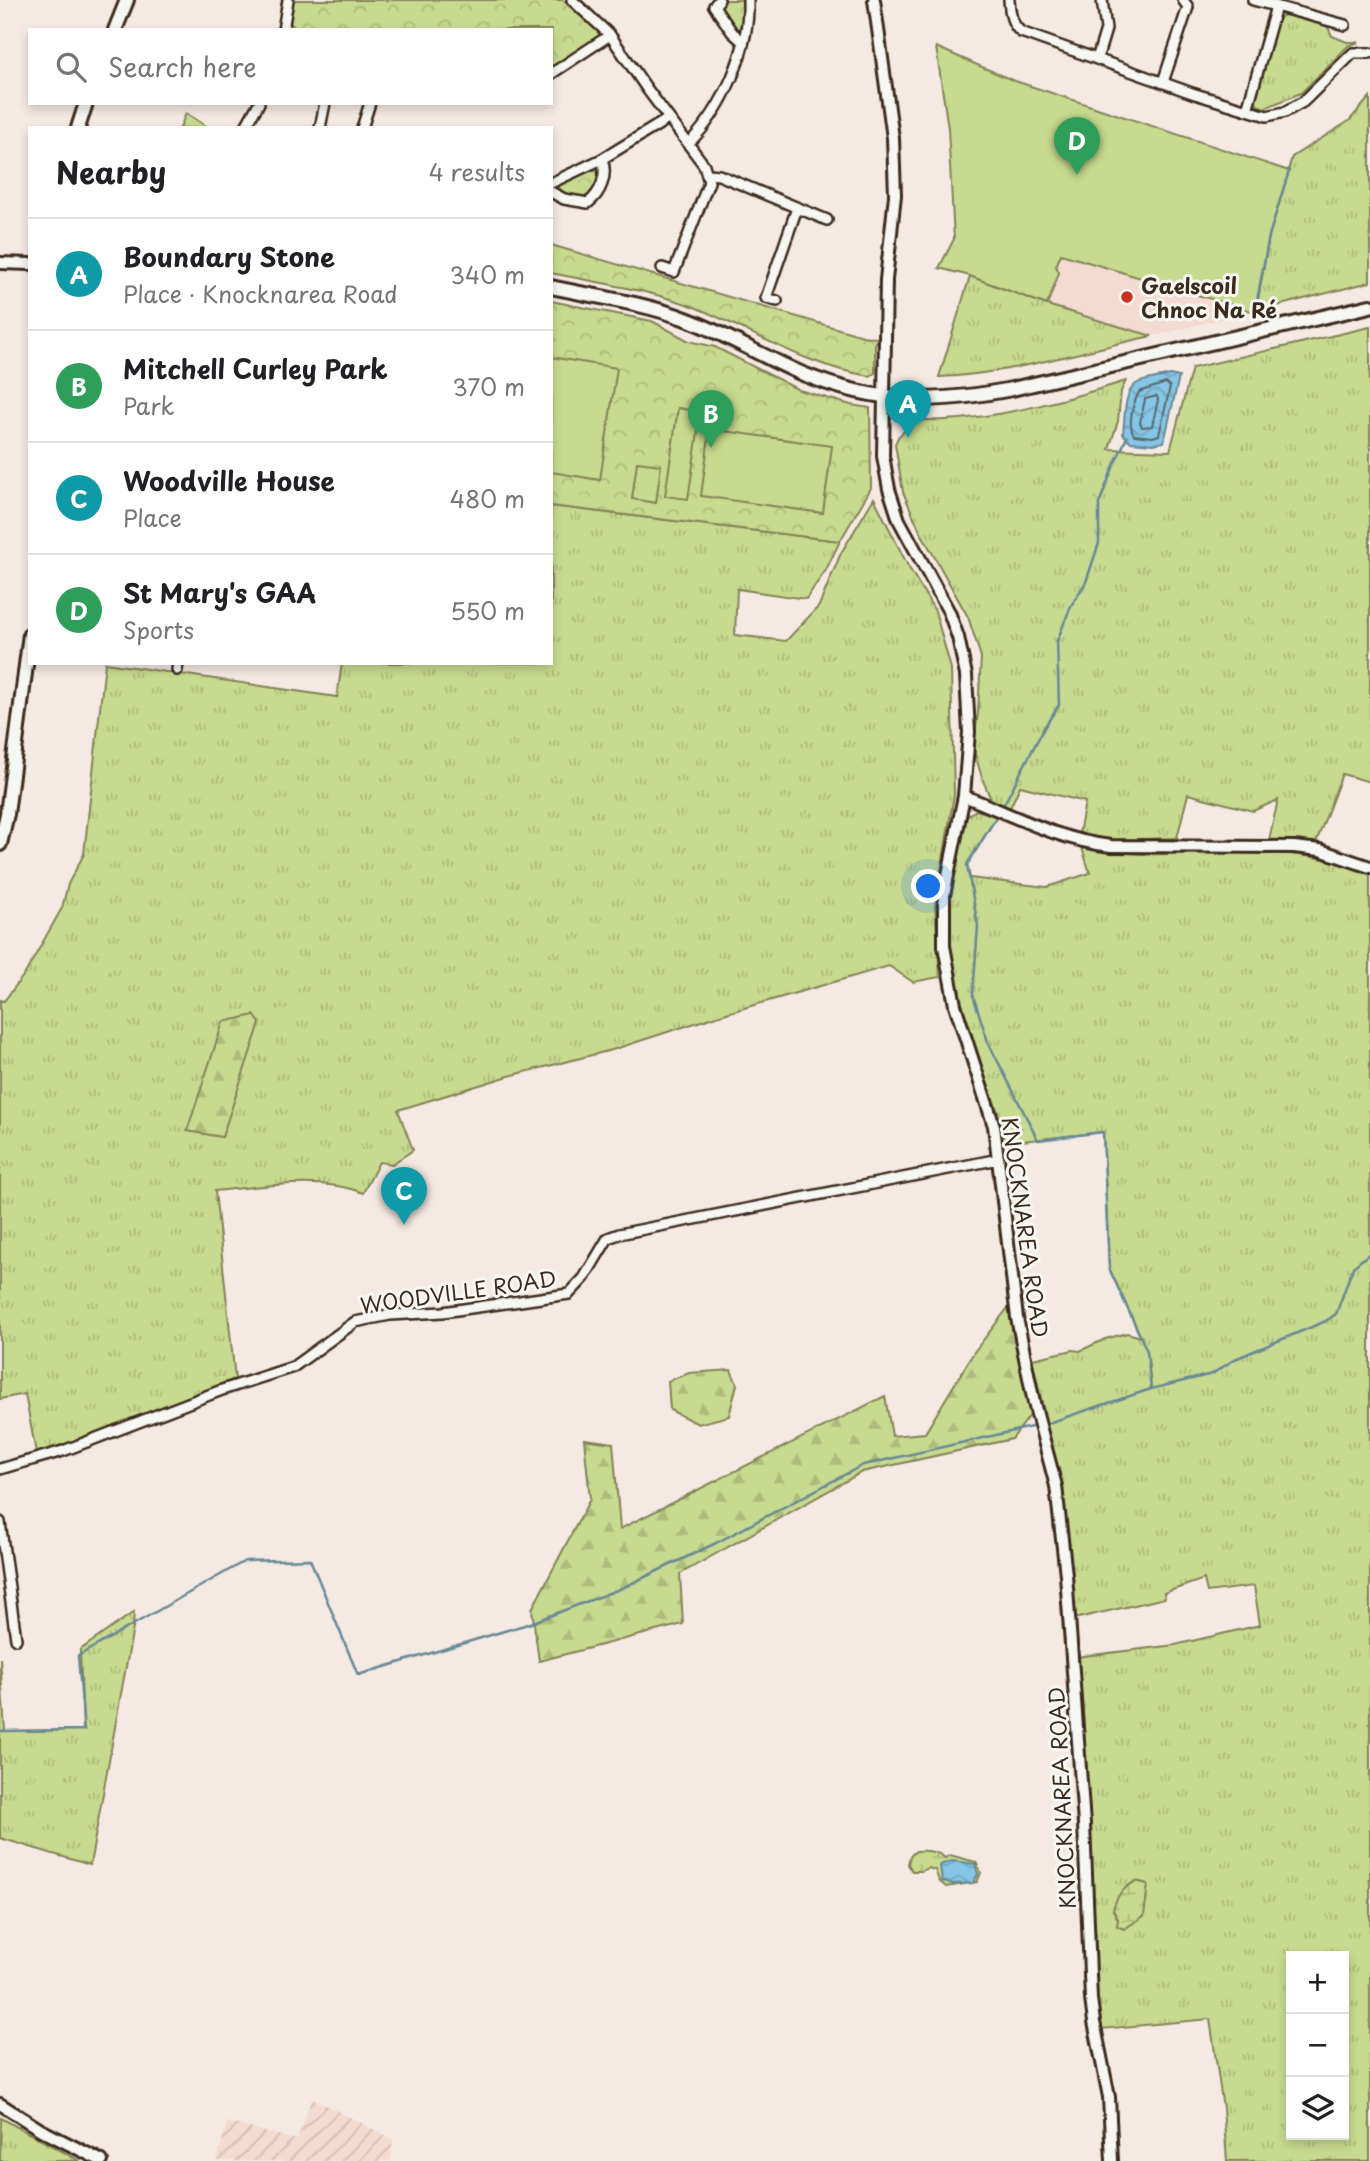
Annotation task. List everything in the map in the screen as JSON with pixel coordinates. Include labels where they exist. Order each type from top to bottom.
[{"type":"main road","points":[[116,28],[127,0]]},
{"type":"main road","points":[[79,126],[85,105]]},
{"type":"main road","points":[[553,288],[649,307],[689,320],[801,373],[849,391],[883,397],[934,400],[979,396],[1370,306]]},
{"type":"main road","points":[[0,844],[7,814],[28,650]]},
{"type":"street","points":[[285,28],[288,0]]},
{"type":"street","points":[[572,0],[610,35],[709,174],[709,182],[674,272],[662,268]]},
{"type":"street","points":[[719,0],[714,6],[732,32],[743,42]]},
{"type":"street","points":[[688,144],[725,90],[743,42],[748,0]]},
{"type":"street","name":"KNOCKNAREA ROAD","points":[[874,0],[892,138],[895,195],[886,280],[883,457],[894,508],[904,532],[949,612],[964,662],[969,722],[964,796],[943,895],[944,946],[955,1005],[990,1108],[999,1159],[1017,1318],[1037,1417],[1056,1486],[1064,1553],[1084,1824],[1091,1999],[1109,2097],[1112,2161]]},
{"type":"street","points":[[1009,0],[1011,17],[1021,32],[1267,116],[1284,112],[1303,102],[1353,53],[1370,53]]},
{"type":"street","points":[[1097,59],[1106,29],[1102,0]]},
{"type":"street","points":[[1163,82],[1188,8],[1183,0]]},
{"type":"street","points":[[1254,0],[1345,24]]},
{"type":"street","points":[[1247,110],[1276,6]]},
{"type":"street","points":[[553,73],[610,35]]},
{"type":"street","points":[[246,126],[258,105]]},
{"type":"street","points":[[320,126],[325,105]]},
{"type":"street","points":[[363,126],[369,105]]},
{"type":"street","points":[[553,182],[602,159],[668,119]]},
{"type":"street","points":[[553,193],[564,199],[588,203],[597,197],[605,168],[602,159]]},
{"type":"street","points":[[709,174],[719,175],[827,220]]},
{"type":"street","points":[[777,301],[766,298],[797,208]]},
{"type":"street","points":[[0,263],[28,264]]},
{"type":"street","points":[[964,796],[1053,833],[1087,843],[1111,846],[1294,846],[1320,850],[1370,867]]},
{"type":"street","name":"WOODVILLE ROAD","points":[[0,1469],[63,1451],[222,1390],[293,1367],[355,1322],[369,1318],[443,1312],[569,1294],[584,1278],[608,1238],[619,1234],[999,1159]]},
{"type":"street","points":[[0,1522],[16,1639]]},
{"type":"street","points":[[0,2104],[41,2130],[102,2161]]},
{"type":"shaded area","name":"Gaelscoil Chnoc Na Ré","points":[[1061,254],[1251,311],[1160,335],[1132,332],[1047,305],[1059,273],[1056,266]]},
{"type":"shaded area","points":[[312,2098],[393,2139],[391,2161],[217,2161],[227,2122],[297,2140]]},
{"type":"green space","points":[[293,0],[563,0],[595,25],[601,34],[599,39],[553,69],[553,28],[295,28],[290,23]]},
{"type":"green space","points":[[724,0],[743,0],[744,19],[739,29],[734,27],[719,7]]},
{"type":"green space","points":[[1285,15],[1327,25],[1332,36],[1347,42],[1359,42],[1348,46],[1301,93],[1265,108],[1257,105],[1256,99],[1278,18]]},
{"type":"green space","points":[[936,47],[1012,80],[1289,171],[1269,236],[1256,310],[1251,311],[1061,254],[1056,266],[1059,273],[1047,305],[970,276],[939,268],[954,239],[948,128]]},
{"type":"green space","points":[[1370,97],[1370,282],[1269,308],[1257,306],[1269,236],[1292,157],[1349,121]]},
{"type":"green space","points":[[186,113],[206,126],[181,126]]},
{"type":"green space","points":[[590,168],[600,175],[599,184],[589,197],[572,197],[559,188],[561,183]]},
{"type":"green space","points":[[553,246],[877,338],[875,373],[870,376],[825,365],[697,308],[625,288],[553,273]]},
{"type":"green space","points":[[970,276],[1047,305],[1152,336],[1020,367],[939,377]]},
{"type":"green space","points":[[553,301],[652,321],[689,341],[715,347],[799,390],[870,408],[871,488],[840,541],[553,506]]},
{"type":"green space","points":[[1370,327],[1370,782],[1342,774],[1316,843],[1269,840],[1278,800],[1253,811],[1188,794],[1177,838],[1112,840],[1079,834],[1085,802],[1020,786],[1010,808],[992,802],[973,747],[981,657],[968,617],[920,531],[903,492],[895,444],[908,427],[906,421],[968,418],[1014,411],[1126,381],[1121,391],[1118,421],[1109,449],[1170,451],[1192,368]]},
{"type":"green space","points":[[553,357],[617,368],[600,480],[553,472]]},
{"type":"green space","points":[[678,408],[701,412],[688,499],[665,496]]},
{"type":"green space","points":[[710,429],[832,446],[823,513],[701,496]]},
{"type":"green space","points":[[637,462],[661,465],[656,503],[632,499]]},
{"type":"green space","points":[[874,498],[908,566],[935,611],[951,669],[954,795],[935,906],[940,977],[913,982],[889,966],[720,1015],[612,1050],[509,1076],[398,1110],[413,1150],[392,1164],[379,1162],[363,1193],[310,1184],[215,1191],[235,1379],[48,1451],[36,1453],[25,1394],[0,1399],[0,1000],[4,1001],[26,972],[62,908],[68,884],[84,854],[105,665],[337,697],[342,665],[553,665],[553,506],[840,541],[826,570],[806,599],[737,589],[735,635],[786,641],[819,606],[841,553]]},
{"type":"green space","points":[[976,810],[997,816],[967,864],[970,878],[1047,887],[1090,873],[1082,848],[1141,854],[1286,854],[1314,857],[1370,874],[1370,2161],[1227,2161],[1223,2108],[1210,2019],[1101,2029],[1096,1995],[1076,1657],[1175,1645],[1260,1625],[1254,1586],[1207,1592],[1204,1579],[1164,1593],[1165,1598],[1074,1619],[1073,1586],[1055,1462],[1043,1422],[1046,1420],[1032,1359],[1073,1350],[1080,1351],[1105,1339],[1127,1333],[1141,1337],[1109,1268],[1103,1132],[1003,1143],[998,1112],[963,1018],[949,956],[948,894],[963,822]]},
{"type":"green space","points":[[254,1015],[260,1023],[222,1137],[187,1131],[223,1022]]},
{"type":"green space","points":[[1011,1304],[1031,1414],[1012,1439],[862,1472],[680,1574],[683,1624],[539,1661],[532,1609],[590,1499],[584,1439],[613,1443],[620,1529],[885,1396],[892,1436],[925,1433],[974,1352]]},
{"type":"green space","points":[[731,1370],[737,1384],[729,1416],[698,1424],[670,1410],[668,1381],[689,1373]]},
{"type":"green space","points":[[134,1612],[90,1865],[0,1838],[0,1658],[5,1731],[83,1730],[80,1650]]},
{"type":"green space","points":[[916,1851],[932,1852],[945,1858],[950,1855],[976,1862],[981,1873],[977,1882],[946,1887],[939,1881],[935,1870],[928,1868],[912,1871],[908,1864],[910,1856]]},
{"type":"green space","points":[[1136,1881],[1148,1884],[1144,1916],[1124,1929],[1117,1926],[1118,1919],[1113,1910],[1121,1893]]},
{"type":"green space","points":[[1,2118],[80,2161],[0,2161]]},
{"type":"water","points":[[1170,375],[1179,377],[1164,442],[1131,442],[1123,434],[1127,400],[1132,388],[1143,381]]},
{"type":"water","points":[[952,1861],[975,1864],[978,1874],[973,1883],[953,1884],[942,1881],[940,1865]]},
{"type":"waterway","points":[[1256,306],[1269,236],[1289,171]]},
{"type":"waterway","points":[[1003,806],[1059,705],[1057,641],[1071,606],[1086,582],[1099,543],[1099,504],[1127,437]]},
{"type":"waterway","points":[[997,816],[967,865],[978,926],[973,995],[988,1042],[1038,1140],[1103,1132],[1109,1268],[1147,1351],[1151,1389]]},
{"type":"waterway","points":[[1042,1425],[1151,1389],[1212,1374],[1235,1359],[1326,1321],[1336,1314],[1353,1267],[1370,1253]]},
{"type":"waterway","points":[[0,1731],[84,1730],[78,1656],[245,1561],[310,1559],[358,1675],[531,1623],[622,1588],[716,1543],[863,1465],[1036,1426]]},
{"type":"place","name":"St Mary's GAA","points":[[1077,175]]},
{"type":"place","name":"Gaelscoil Chnoc Na Ré","points":[[1127,297]]},
{"type":"place","name":"Boundary Stone","points":[[908,438]]},
{"type":"place","name":"Mitchell Curley Park","points":[[711,448]]},
{"type":"place","name":"Woodville House","points":[[404,1225]]}]
